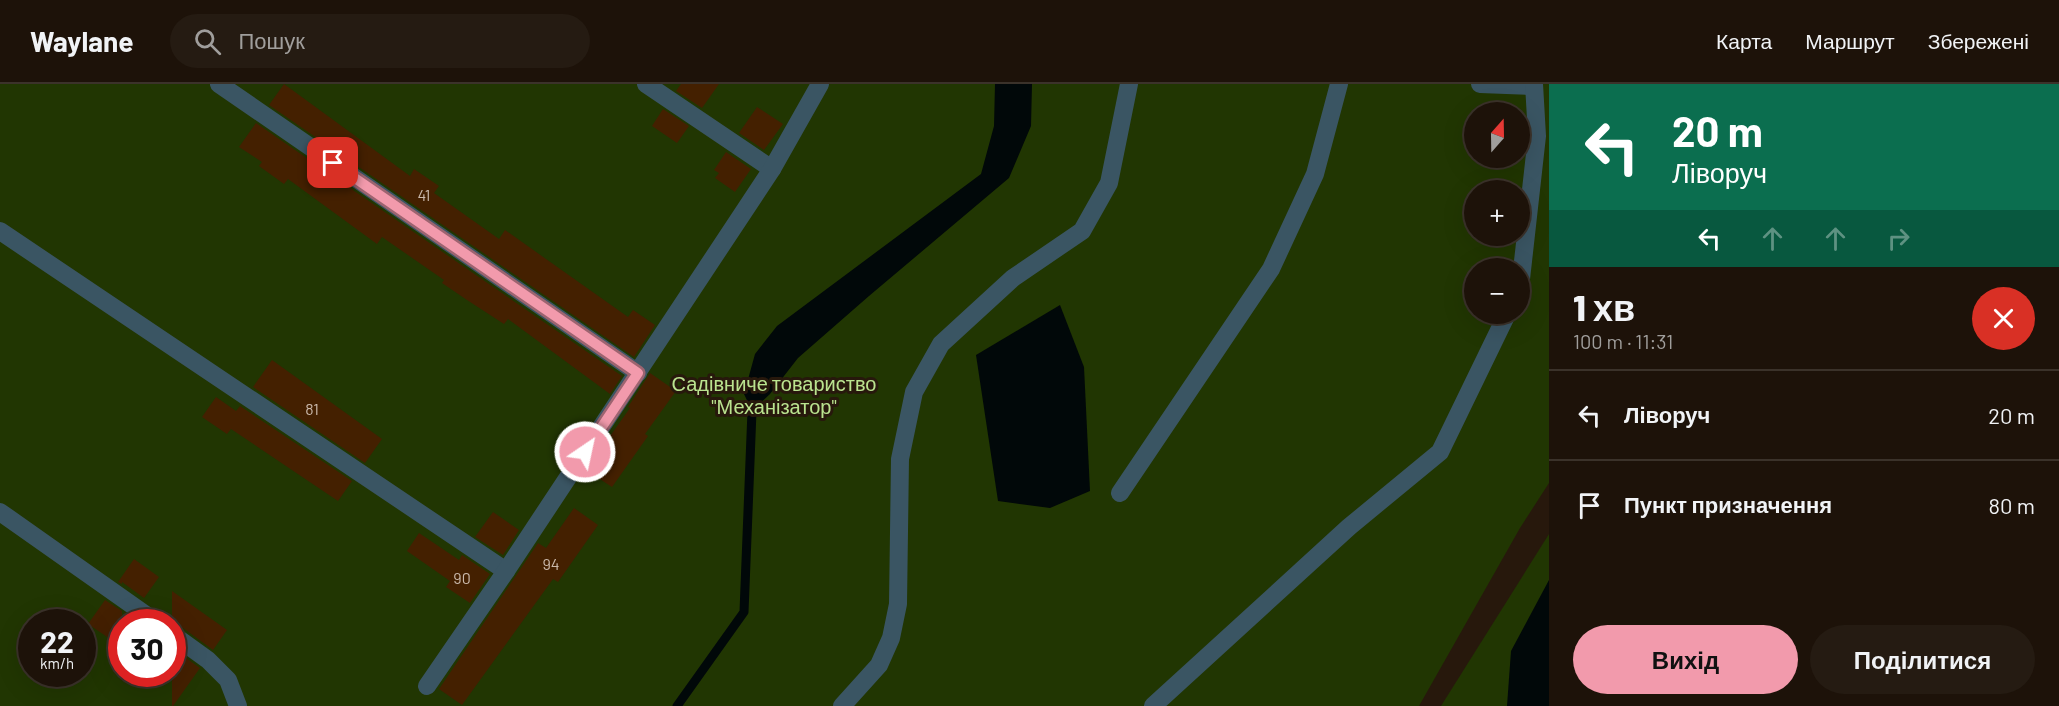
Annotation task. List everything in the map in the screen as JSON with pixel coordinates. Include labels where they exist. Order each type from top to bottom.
[{"type":"street","points":[[219,84],[638,373]]},
{"type":"street","points":[[646,84],[772,169]]},
{"type":"street","points":[[427,686],[506,571],[772,169],[820,84]]},
{"type":"street","points":[[842,706],[879,665],[891,638],[898,604],[900,459],[914,392],[941,344],[1013,278],[1082,231],[1109,183],[1129,84]]},
{"type":"street","points":[[1120,493],[1271,269],[1315,174],[1339,84]]},
{"type":"street","points":[[1480,84],[1533,85],[1537,136],[1523,258]]},
{"type":"street","points":[[0,231],[506,571]]},
{"type":"street","points":[[1153,706],[1349,527],[1440,452],[1502,324]]},
{"type":"street","points":[[0,512],[138,609]]},
{"type":"street","points":[[186,644],[208,660],[228,680],[238,706]]},
{"type":"green space","name":"Садівниче товариство \"Механізатор\"","points":[[0,84],[1549,84],[1549,483],[1520,528],[1419,706],[0,706]]},
{"type":"green space","points":[[1549,534],[1549,706],[1441,706]]},
{"type":"shaded area","points":[[995,84],[1032,84],[1031,126],[1009,178],[798,358],[770,394],[752,411],[744,394],[755,354],[777,326],[981,174],[994,126]]},
{"type":"shaded area","points":[[1060,305],[1084,367],[1090,491],[1050,508],[998,501],[976,355]]},
{"type":"shaded area","points":[[1549,580],[1549,706],[1507,706],[1511,651]]},
{"type":"building","points":[[284,84],[410,176],[414,169],[439,186],[434,193],[499,239],[505,230],[628,317],[633,310],[655,325],[634,357],[269,105]]},
{"type":"building","points":[[681,84],[719,84],[702,108],[676,91]]},
{"type":"building","points":[[757,107],[783,124],[764,150],[739,133]]},
{"type":"building","points":[[663,109],[689,126],[677,143],[652,126]]},
{"type":"building","points":[[256,123],[622,376],[610,394],[508,319],[504,324],[467,300],[442,283],[444,280],[382,237],[377,244],[288,179],[284,184],[259,166],[262,162],[239,147]]},
{"type":"building","points":[[726,152],[751,169],[735,192],[715,178],[719,173],[714,170]]},
{"type":"building","points":[[272,360],[382,439],[365,463],[253,387]]},
{"type":"building","points":[[650,373],[676,391],[645,434],[648,436],[612,487],[589,472],[613,438],[610,436],[630,408],[628,407]]},
{"type":"building","points":[[216,397],[236,411],[240,406],[352,481],[338,501],[231,429],[227,434],[202,417]]},
{"type":"building","points":[[574,508],[598,525],[558,582],[553,579],[462,705],[439,689],[538,543],[546,548]]},
{"type":"building","points":[[493,512],[519,530],[503,555],[475,537]]},
{"type":"building","points":[[419,533],[459,560],[462,555],[490,574],[470,603],[446,587],[450,581],[407,551]]},
{"type":"building","points":[[134,559],[159,577],[144,598],[122,582],[122,584],[118,582]]},
{"type":"building","points":[[172,591],[227,630],[213,650],[186,630],[186,609],[172,609]]},
{"type":"building","points":[[105,600],[119,609],[108,609],[108,638],[96,629],[96,613]]},
{"type":"building","points":[[186,658],[200,668],[173,706],[172,687],[186,687]]},
{"type":"waterway","points":[[677,706],[744,612],[752,411]]},
{"type":"route","points":[[333,163],[638,373],[585,452]]}]
